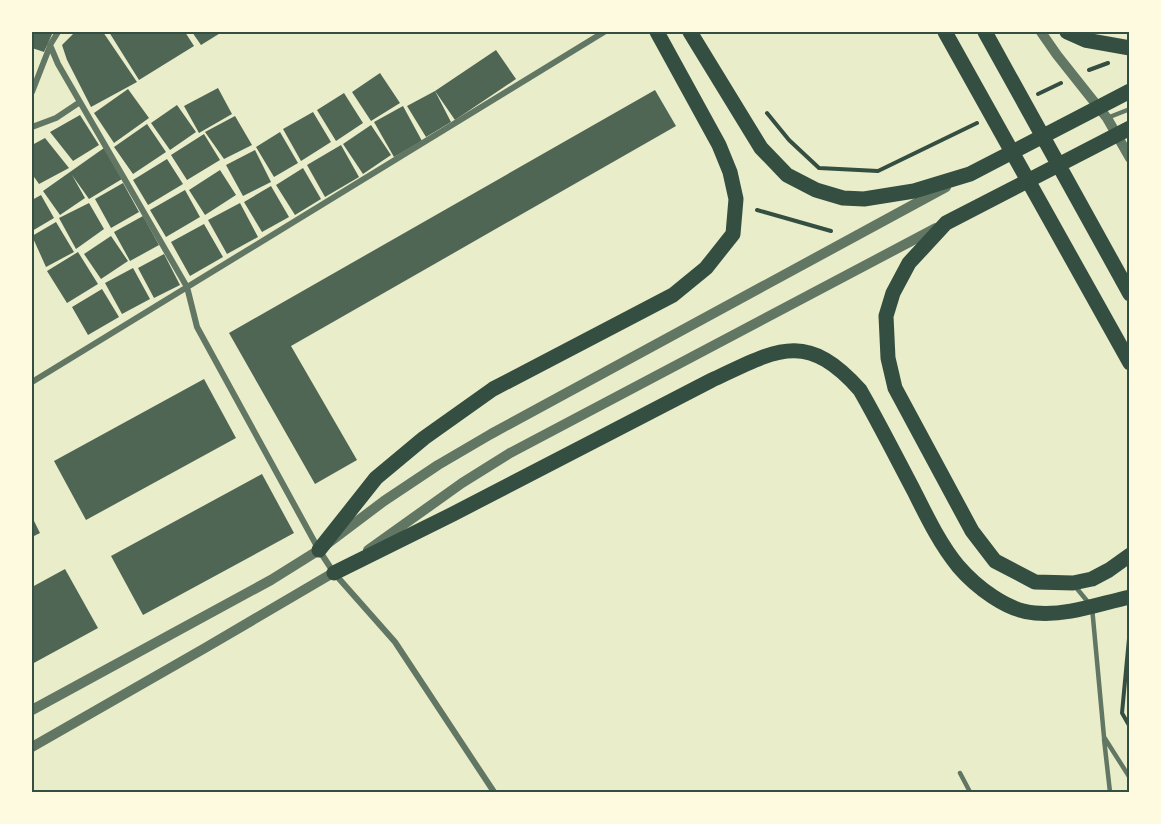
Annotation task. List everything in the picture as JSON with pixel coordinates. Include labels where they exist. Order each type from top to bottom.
[{"type":"main road","points":[[319,550],[376,478],[424,438],[493,390],[673,295],[706,268],[733,234],[736,199],[730,172],[719,145],[657,32]]},
{"type":"main road","points":[[690,32],[761,148],[787,175],[816,190],[843,198],[864,199],[914,191],[970,174],[1130,91]]},
{"type":"main road","points":[[945,32],[1130,363]]},
{"type":"main road","points":[[985,32],[1130,294]]},
{"type":"main road","points":[[1066,32],[1085,39],[1130,48]]},
{"type":"main road","points":[[1130,128],[946,223],[909,262],[893,293],[886,316],[888,358],[895,388],[972,531],[995,561],[1035,582],[1073,583],[1092,579],[1130,555]]},
{"type":"main road","points":[[334,573],[749,362],[776,353],[796,350],[812,352],[830,360],[860,390],[938,536],[959,567],[975,583],[999,600],[1020,610],[1033,613],[1063,613],[1130,597]]},
{"type":"street","points":[[32,92],[50,45],[58,32]]},
{"type":"street","points":[[32,382],[604,32]]},
{"type":"street","points":[[1041,32],[1107,118],[1130,158]]},
{"type":"street","points":[[50,45],[58,64],[187,287],[197,327],[319,550],[334,573],[395,642],[494,792]]},
{"type":"street","points":[[32,127],[56,118],[80,102]]},
{"type":"street","points":[[32,710],[271,580],[319,550],[438,465],[779,276],[970,174]]},
{"type":"street","points":[[32,747],[334,573],[462,483],[510,453],[946,223]]},
{"type":"lane","points":[[1107,118],[1130,109]]},
{"type":"lane","points":[[1073,583],[1092,607],[1110,792]]},
{"type":"lane","points":[[1104,736],[1130,778]]},
{"type":"lane","points":[[960,773],[970,792]]},
{"type":"path","points":[[766,113],[789,140],[819,168]]},
{"type":"path","points":[[757,210],[838,233]]},
{"type":"path","points":[[1130,628],[1122,713],[1130,726]]},
{"type":"building","points":[[32,32],[53,32],[44,52],[32,48]]},
{"type":"building","points":[[75,32],[103,32],[137,82],[91,107],[67,60],[62,45]]},
{"type":"building","points":[[109,32],[185,32],[194,46],[139,80]]},
{"type":"building","points":[[192,32],[222,32],[201,45]]},
{"type":"building","points":[[496,50],[516,79],[455,120],[435,91]]},
{"type":"building","points":[[380,73],[400,103],[371,121],[352,92]]},
{"type":"building","points":[[218,88],[232,114],[199,133],[184,106]]},
{"type":"building","points":[[128,89],[149,118],[114,143],[94,113]]},
{"type":"building","points":[[655,90],[676,126],[291,346],[357,460],[315,484],[229,333]]},
{"type":"building","points":[[435,91],[451,122],[426,137],[407,106]]},
{"type":"building","points":[[344,93],[363,123],[336,141],[317,110]]},
{"type":"building","points":[[177,105],[196,132],[170,150],[151,123]]},
{"type":"building","points":[[403,106],[422,141],[394,157],[374,122]]},
{"type":"building","points":[[313,112],[331,142],[301,161],[283,129]]},
{"type":"building","points":[[80,115],[99,145],[73,161],[50,132]]},
{"type":"building","points":[[235,116],[252,145],[224,159],[205,132]]},
{"type":"building","points":[[147,124],[166,152],[133,174],[114,147]]},
{"type":"building","points":[[371,125],[391,155],[363,174],[343,144]]},
{"type":"building","points":[[280,132],[298,163],[274,177],[256,147]]},
{"type":"building","points":[[204,134],[220,160],[187,180],[171,155]]},
{"type":"building","points":[[45,138],[69,168],[39,184],[32,174],[32,145]]},
{"type":"building","points":[[341,145],[359,177],[325,197],[307,165]]},
{"type":"building","points":[[104,148],[122,179],[89,199],[72,175],[85,198],[60,215],[43,191]]},
{"type":"building","points":[[255,150],[271,182],[243,196],[226,165]]},
{"type":"building","points":[[167,159],[183,184],[148,205],[133,180]]},
{"type":"building","points":[[303,168],[321,199],[295,215],[276,185]]},
{"type":"building","points":[[220,170],[236,195],[205,215],[189,190]]},
{"type":"building","points":[[123,183],[139,212],[111,228],[95,199]]},
{"type":"building","points":[[271,186],[289,217],[262,232],[244,202]]},
{"type":"building","points":[[185,190],[200,217],[166,237],[150,210]]},
{"type":"building","points":[[41,195],[54,218],[32,231],[32,200]]},
{"type":"building","points":[[89,203],[104,229],[76,249],[59,218]]},
{"type":"building","points":[[240,203],[258,237],[227,254],[208,220]]},
{"type":"building","points":[[143,216],[159,245],[130,261],[114,232]]},
{"type":"building","points":[[56,222],[74,252],[46,267],[32,236]]},
{"type":"building","points":[[204,224],[223,257],[190,276],[171,242]]},
{"type":"building","points":[[111,236],[128,261],[101,279],[84,254]]},
{"type":"building","points":[[78,252],[98,284],[67,303],[47,271]]},
{"type":"building","points":[[164,254],[180,285],[154,298],[138,268]]},
{"type":"building","points":[[133,268],[150,299],[122,314],[105,283]]},
{"type":"building","points":[[102,289],[119,317],[88,335],[72,307]]},
{"type":"building","points":[[204,379],[236,438],[86,520],[54,461]]},
{"type":"building","points":[[262,474],[294,533],[143,615],[111,556]]},
{"type":"building","points":[[32,517],[40,533],[32,537]]},
{"type":"building","points":[[65,569],[98,628],[32,664],[32,587]]}]
